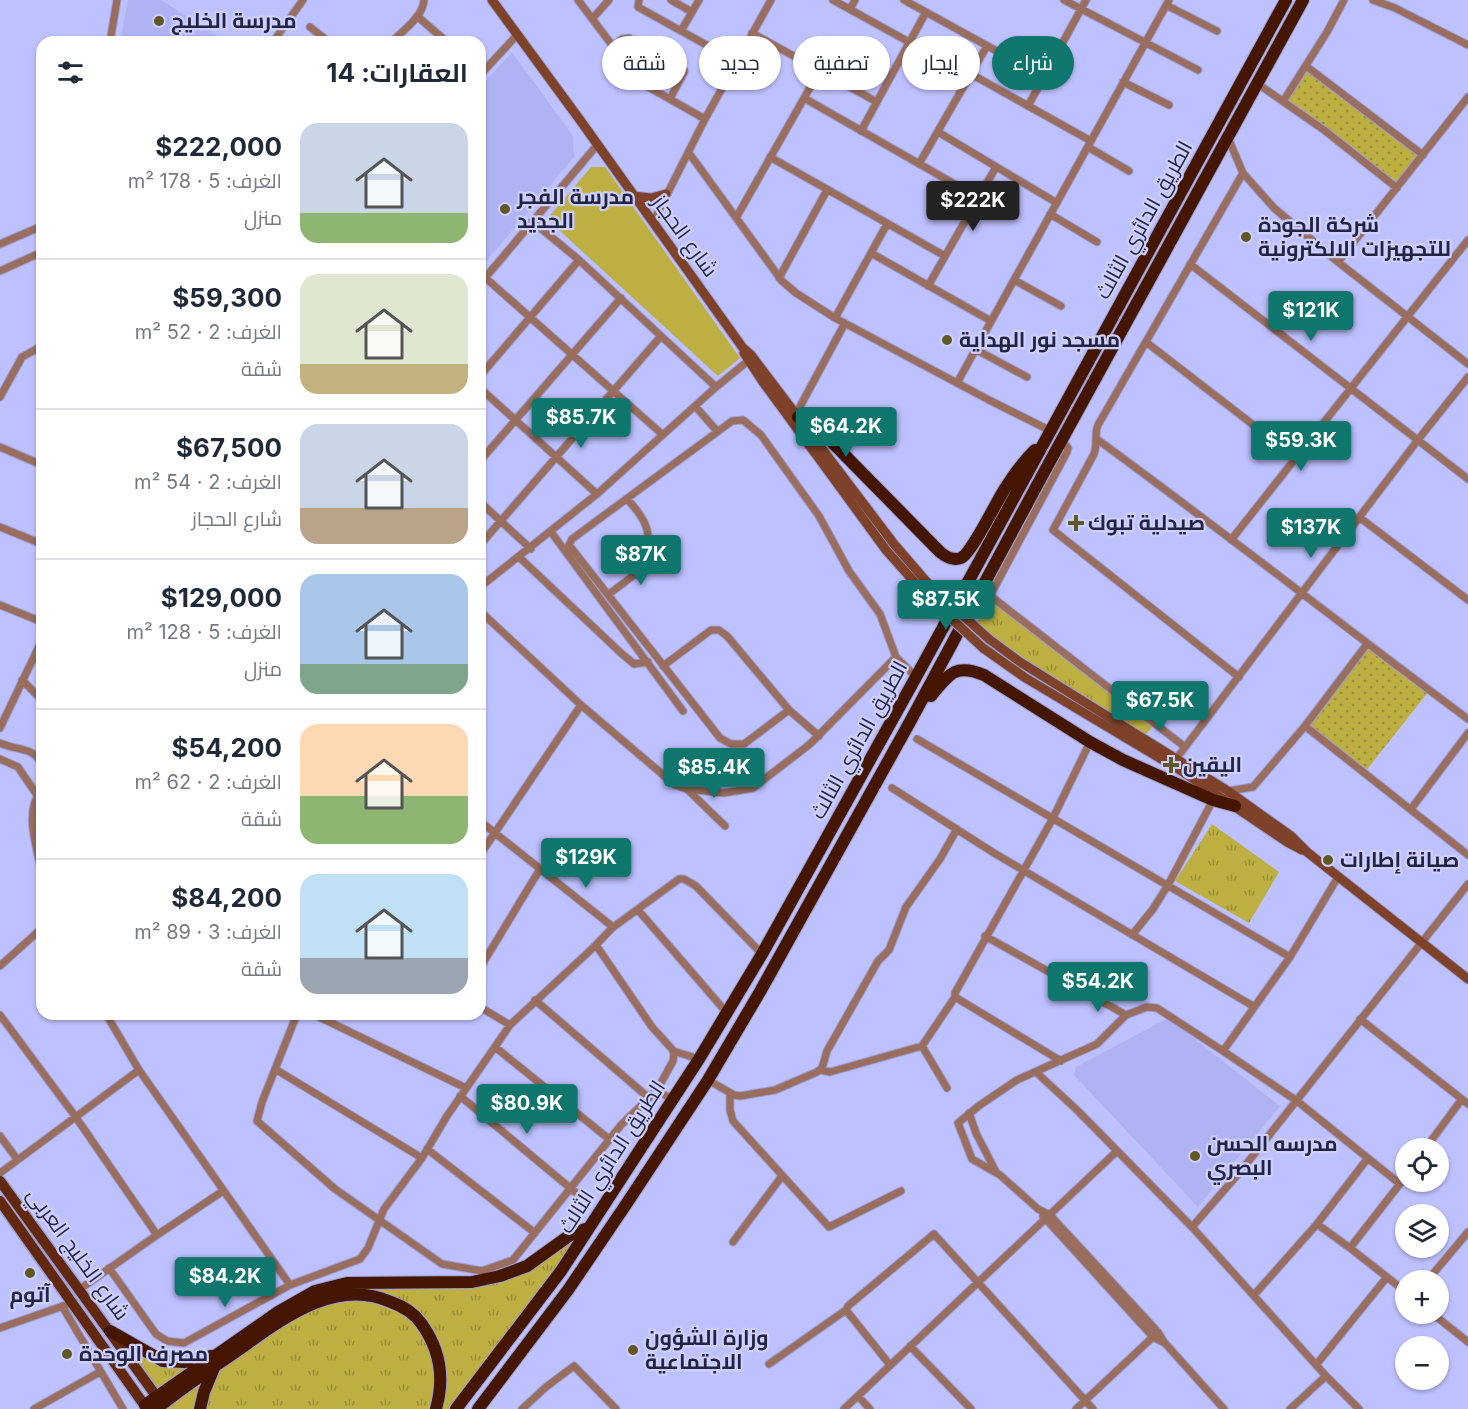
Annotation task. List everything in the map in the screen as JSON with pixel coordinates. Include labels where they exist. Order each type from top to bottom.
[{"type":"highway","name":"الطريق الدائري الثالث","points":[[456,1409],[550,1287],[673,1100],[762,954],[1286,0]]},
{"type":"highway","name":"الطريق الدائري الثالث","points":[[478,1409],[568,1290],[708,1080],[761,990],[1304,0]]},
{"type":"highway","points":[[797,415],[821,431],[946,558],[954,559],[966,555],[1006,485],[1048,435]]},
{"type":"highway","points":[[911,720],[947,677],[958,670],[971,670],[984,675],[1090,742],[1124,760],[1213,800],[1235,806]]},
{"type":"highway","points":[[155,1406],[292,1302],[328,1286],[362,1282],[472,1282],[500,1276],[527,1266],[573,1233],[589,1228]]},
{"type":"highway","points":[[110,1331],[163,1361],[215,1361],[288,1316],[321,1300],[351,1294],[378,1297],[398,1305],[414,1316],[434,1343],[441,1378],[436,1409]]},
{"type":"highway","points":[[200,1409],[215,1361]]},
{"type":"main road","name":"شارع الحجاز","points":[[492,0],[743,348],[751,355],[797,415],[929,592],[1020,662],[1228,791],[1291,836],[1307,852],[1468,979]]},
{"type":"main road","points":[[633,196],[651,198],[666,194]]},
{"type":"main road","name":"شارع الحجاز","points":[[743,348],[748,361],[886,550],[983,648],[1024,677],[1183,772],[1294,847],[1307,852]]},
{"type":"main road","name":"شارع الخليج العربي","points":[[0,1181],[110,1331],[155,1406]]},
{"type":"main road","name":"شارع الخليج العربي","points":[[0,1201],[68,1304],[155,1406]]},
{"type":"street","points":[[111,36],[117,0]]},
{"type":"street","points":[[277,36],[303,0]]},
{"type":"street","points":[[398,36],[417,16],[424,5],[424,0]]},
{"type":"street","points":[[578,0],[604,36]]},
{"type":"street","points":[[591,19],[609,0]]},
{"type":"street","points":[[639,0],[638,7],[699,41]]},
{"type":"street","points":[[671,0],[692,12]]},
{"type":"street","points":[[681,31],[699,0]]},
{"type":"street","points":[[750,36],[771,0]]},
{"type":"street","points":[[833,0],[902,38]]},
{"type":"street","points":[[850,9],[855,0]]},
{"type":"street","points":[[904,0],[992,49]]},
{"type":"street","points":[[1064,0],[1198,70]]},
{"type":"street","points":[[1066,36],[1086,0]]},
{"type":"street","points":[[1284,100],[1344,0]]},
{"type":"street","points":[[1372,0],[1395,8],[1468,45]]},
{"type":"street","points":[[957,383],[1167,2],[1217,31]]},
{"type":"street","points":[[912,36],[926,12]]},
{"type":"street","points":[[417,16],[440,36]]},
{"type":"street","points":[[310,27],[321,36]]},
{"type":"street","points":[[752,33],[793,56]]},
{"type":"street","points":[[486,68],[517,35]]},
{"type":"street","points":[[980,58],[987,46]]},
{"type":"street","points":[[861,130],[902,55]]},
{"type":"street","points":[[1306,66],[1422,155]]},
{"type":"street","points":[[980,79],[1028,106],[1130,171]]},
{"type":"street","points":[[1123,82],[1168,105]]},
{"type":"street","points":[[1258,84],[1284,100],[1397,188]]},
{"type":"street","points":[[656,90],[705,120]]},
{"type":"street","points":[[670,99],[675,90]]},
{"type":"street","points":[[653,222],[721,90]]},
{"type":"street","points":[[736,218],[808,90]]},
{"type":"street","points":[[855,90],[877,102]]},
{"type":"street","points":[[919,164],[962,90]]},
{"type":"street","points":[[1028,106],[1037,90]]},
{"type":"street","points":[[1338,262],[1468,97]]},
{"type":"street","points":[[804,98],[979,198]]},
{"type":"street","points":[[938,132],[1056,203]]},
{"type":"street","points":[[1228,138],[1243,173],[1274,208],[1338,262],[1468,364]]},
{"type":"street","points":[[486,273],[598,144]]},
{"type":"street","points":[[689,153],[779,278],[796,293],[836,318],[1048,435]]},
{"type":"street","points":[[770,158],[945,256]]},
{"type":"street","points":[[928,286],[996,167]]},
{"type":"street","points":[[1239,678],[1053,530],[1091,461],[1098,440],[1096,431],[1098,425],[1243,173]]},
{"type":"street","points":[[779,278],[828,190]]},
{"type":"street","points":[[1050,214],[1097,242]]},
{"type":"street","points":[[532,221],[579,260],[716,387]]},
{"type":"street","points":[[836,318],[887,224]]},
{"type":"street","points":[[0,244],[36,229]]},
{"type":"street","points":[[1231,540],[1468,240]]},
{"type":"street","points":[[871,253],[991,321]]},
{"type":"street","points":[[0,271],[36,255]]},
{"type":"street","points":[[486,369],[579,260]]},
{"type":"street","points":[[1190,264],[1468,479]]},
{"type":"street","points":[[1014,280],[1061,306]]},
{"type":"street","points":[[486,281],[572,353],[663,435]]},
{"type":"street","points":[[486,454],[621,298]]},
{"type":"street","points":[[797,415],[845,323]]},
{"type":"street","points":[[486,538],[661,336]]},
{"type":"street","points":[[1146,342],[1296,458]]},
{"type":"street","points":[[0,397],[22,357],[36,349]]},
{"type":"street","points":[[975,349],[1027,377]]},
{"type":"street","points":[[486,582],[597,495],[748,361]]},
{"type":"street","points":[[1176,759],[1468,377]]},
{"type":"street","points":[[486,393],[597,495]]},
{"type":"street","points":[[695,406],[717,431]]},
{"type":"street","points":[[789,710],[744,744],[731,744],[720,738],[570,546],[572,539],[726,424],[738,420],[743,420],[762,435],[819,516],[849,571],[880,614],[896,657],[916,677]]},
{"type":"street","points":[[1098,440],[1468,719]]},
{"type":"street","points":[[1062,441],[1068,448],[1067,452],[992,592],[992,597],[1185,747]]},
{"type":"street","points":[[0,447],[36,462]]},
{"type":"street","points":[[609,594],[643,570],[647,562],[650,539],[641,514],[627,499]]},
{"type":"street","points":[[486,507],[531,549]]},
{"type":"street","points":[[1359,517],[1468,600]]},
{"type":"street","points":[[0,527],[36,542]]},
{"type":"street","points":[[551,532],[683,711]]},
{"type":"street","points":[[519,557],[634,664],[648,662]]},
{"type":"street","points":[[0,605],[36,620]]},
{"type":"street","points":[[486,617],[581,705],[675,785],[687,789],[724,793],[753,788],[819,736],[896,657]]},
{"type":"street","points":[[663,666],[711,630],[719,630],[727,636],[789,710],[819,736]]},
{"type":"street","points":[[1228,791],[1253,787],[1305,726],[1367,644]]},
{"type":"street","points":[[0,728],[36,652]]},
{"type":"street","points":[[22,680],[36,694]]},
{"type":"street","points":[[486,847],[581,705]]},
{"type":"street","points":[[1305,726],[1468,855]]},
{"type":"street","points":[[1411,809],[1468,733]]},
{"type":"street","points":[[917,739],[1290,957]]},
{"type":"street","points":[[820,1070],[830,1072],[922,1046],[955,997],[985,936],[1053,818],[1090,742]]},
{"type":"street","points":[[0,743],[19,750],[30,750],[36,754]]},
{"type":"street","points":[[0,759],[18,767],[36,794]]},
{"type":"street","points":[[892,788],[1131,935],[1253,1006]]},
{"type":"street","points":[[687,789],[725,826]]},
{"type":"street","points":[[36,798],[32,818],[36,840]]},
{"type":"street","points":[[1131,935],[1153,909],[1168,885],[1213,800]]},
{"type":"street","points":[[486,826],[612,928]]},
{"type":"street","points":[[708,1080],[740,1096],[775,1090],[820,1070],[825,1055],[878,961],[890,950],[906,907],[940,859],[957,829]]},
{"type":"street","points":[[486,958],[540,869]]},
{"type":"street","points":[[1223,1051],[1290,957],[1338,877]]},
{"type":"street","points":[[109,1268],[156,1334],[167,1341],[178,1344],[290,1285],[360,1259],[368,1248],[378,1221],[387,1206],[422,1158],[460,1096],[510,1025],[612,928],[679,879],[684,879],[696,886],[762,954]]},
{"type":"street","points":[[1192,1227],[1240,1172],[1468,884]]},
{"type":"street","points":[[638,910],[727,1013]]},
{"type":"street","points":[[0,966],[36,933]]},
{"type":"street","points":[[985,936],[1126,1015]]},
{"type":"street","points":[[596,945],[652,1027],[673,1051],[699,1059]]},
{"type":"street","points":[[955,997],[1061,1061]]},
{"type":"street","points":[[535,1000],[649,1098]]},
{"type":"street","points":[[1223,1409],[1047,1217],[996,1172],[972,1159],[958,1123],[1011,1084],[1099,1043],[1126,1015],[1147,1007],[1157,1008],[1297,1101],[1395,1180]]},
{"type":"street","points":[[486,1011],[510,1025]]},
{"type":"street","points":[[0,1015],[75,1116],[157,1235]]},
{"type":"street","points":[[1360,1019],[1465,1102],[1434,1138]]},
{"type":"street","points":[[110,1020],[139,1070],[290,1285]]},
{"type":"street","points":[[294,1020],[262,1102],[257,1121],[334,1189],[378,1221],[442,1264],[478,1271],[513,1260],[573,1190],[609,1139],[632,1112],[657,1090],[671,1066],[674,1058],[673,1051]]},
{"type":"street","points":[[324,1020],[466,1088]]},
{"type":"street","points":[[922,1046],[947,1088]]},
{"type":"street","points":[[495,1047],[609,1139]]},
{"type":"street","points":[[825,1055],[830,1072]]},
{"type":"street","points":[[275,1069],[422,1158]]},
{"type":"street","points":[[0,1173],[139,1070]]},
{"type":"street","points":[[1036,1071],[1192,1227],[1326,1376],[1359,1409]]},
{"type":"street","points":[[657,1090],[673,1100]]},
{"type":"street","points":[[730,1093],[730,1110],[733,1121],[827,1225],[831,1227],[901,1191]]},
{"type":"street","points":[[460,1096],[573,1190]]},
{"type":"street","points":[[969,1113],[976,1133],[996,1172]]},
{"type":"street","points":[[0,1136],[17,1159]]},
{"type":"street","points":[[427,1149],[535,1233]]},
{"type":"street","points":[[844,1409],[1116,1152]]},
{"type":"street","points":[[1254,1295],[1317,1224],[1368,1158]]},
{"type":"street","points":[[733,1242],[782,1176]]},
{"type":"street","points":[[1350,1248],[1395,1190]]},
{"type":"street","points":[[80,1289],[222,1191]]},
{"type":"street","points":[[1317,1224],[1395,1283]]},
{"type":"street","points":[[1436,1270],[1468,1232]]},
{"type":"street","points":[[769,1364],[846,1310],[933,1234],[1093,1409]]},
{"type":"street","points":[[1316,1365],[1387,1277]]},
{"type":"street","points":[[0,1328],[68,1304],[100,1372],[123,1409]]},
{"type":"street","points":[[846,1310],[890,1365]]},
{"type":"street","points":[[1446,1324],[1468,1342]]},
{"type":"street","points":[[1076,1409],[1155,1335]]},
{"type":"street","points":[[910,1346],[971,1409]]},
{"type":"street","points":[[522,1409],[574,1366],[615,1409]]},
{"type":"street","points":[[33,1409],[100,1372]]},
{"type":"street","points":[[1290,1409],[1326,1376]]},
{"type":"street","points":[[858,1396],[870,1409]]},
{"type":"shaded area","name":"مدرسة الخليج","points":[[128,0],[161,0],[218,36],[121,36]]},
{"type":"shaded area","name":"مدرسة الفجر الجديد","points":[[512,52],[573,136],[574,157],[486,262],[486,80]]},
{"type":"shaded area","name":"مدرسه الحسن البصري","points":[[1168,1018],[1280,1106],[1198,1207],[1074,1075],[1076,1067]]},
{"type":"green space","points":[[1307,66],[1424,156],[1398,188],[1285,101]]},
{"type":"green space","points":[[591,167],[605,167],[740,358],[718,376],[547,219]]},
{"type":"green space","points":[[993,598],[1155,724],[1144,736],[1021,662],[975,625]]},
{"type":"green space","points":[[1367,644],[1429,691],[1365,772],[1306,726]]},
{"type":"green space","points":[[1212,824],[1279,872],[1249,923],[1175,881]]},
{"type":"green space","points":[[586,1230],[454,1409],[437,1409],[441,1366],[417,1316],[369,1294],[365,1284],[494,1279]]},
{"type":"green space","points":[[359,1296],[398,1307],[423,1331],[438,1379],[433,1409],[202,1409],[216,1368],[319,1303]]},
{"type":"green space","points":[[112,1334],[152,1358],[211,1357],[157,1396]]},
{"type":"green space","points":[[214,1368],[199,1409],[166,1409],[163,1404]]},
{"type":"place","name":"مدرسة الخليج","points":[[159,21]]},
{"type":"place","name":"مدرسة الفجر الجديد","points":[[505,209]]},
{"type":"place","name":"شركة الجودة للتجهيزات الالكترونية","points":[[1246,237]]},
{"type":"place","name":"مسجد نور الهداية","points":[[947,340]]},
{"type":"place","name":"صيدلية تبوك","points":[[1076,523]]},
{"type":"place","name":"اليقين","points":[[1171,765]]},
{"type":"place","name":"صيانة إطارات","points":[[1328,860]]},
{"type":"place","name":"مدرسه الحسن البصري","points":[[1195,1156]]},
{"type":"place","name":"آتوم","points":[[30,1273]]},
{"type":"place","name":"وزارة الشؤون الاجتماعية","points":[[633,1350]]},
{"type":"place","name":"مصرف الوحدة","points":[[67,1354]]}]
